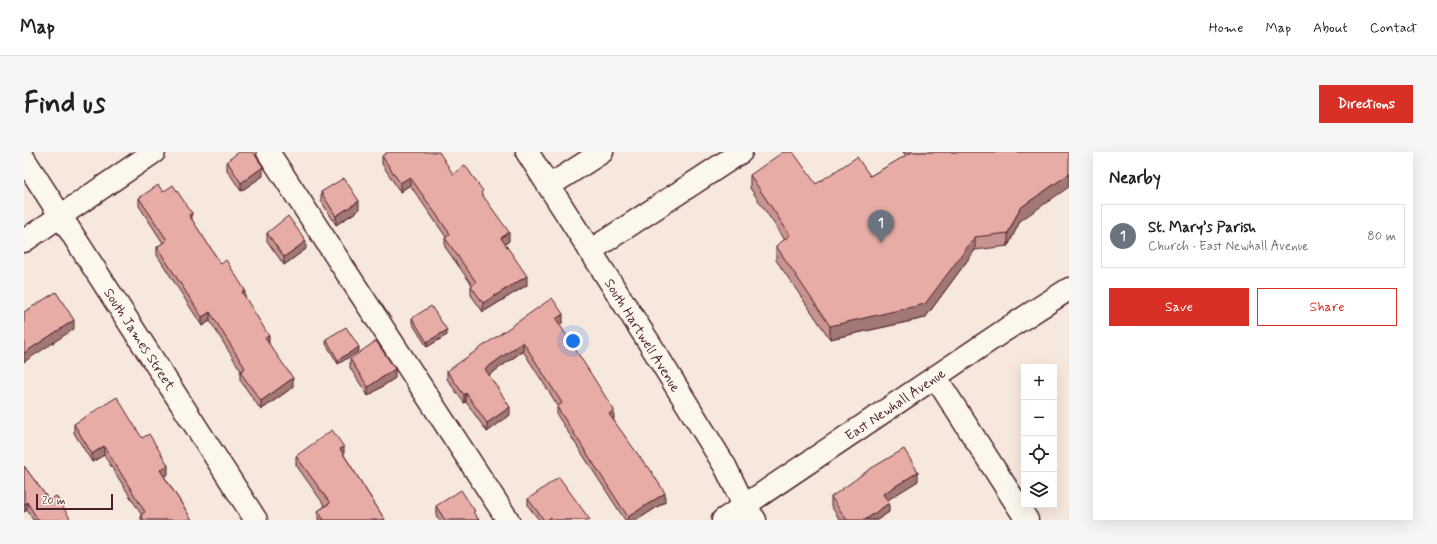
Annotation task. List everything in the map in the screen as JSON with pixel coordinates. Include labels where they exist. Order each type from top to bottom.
[{"type":"street","points":[[24,241],[154,152]]},
{"type":"street","points":[[268,152],[508,520]]},
{"type":"street","name":"South Hartwell Avenue","points":[[527,152],[650,344],[750,513]]},
{"type":"street","points":[[549,186],[602,152]]},
{"type":"street","points":[[590,251],[741,152]]},
{"type":"street","name":"South James Street","points":[[24,159],[256,520]]},
{"type":"street","name":"East Newhall Avenue","points":[[723,520],[750,513],[936,378],[1005,330],[1069,289]]},
{"type":"street","points":[[936,378],[1027,520]]},
{"type":"building","points":[[239,152],[253,152],[263,167],[241,183],[227,161]]},
{"type":"building","points":[[388,152],[439,152],[453,174],[465,165],[483,191],[481,193],[509,232],[501,238],[527,276],[483,303],[471,286],[476,282],[445,238],[450,234],[410,177],[400,183],[382,156]]},
{"type":"building","points":[[783,152],[793,152],[816,184],[857,157],[870,176],[912,152],[1069,152],[1069,174],[1020,208],[1008,233],[975,237],[925,304],[830,326],[776,246],[790,235],[750,175]]},
{"type":"building","points":[[344,178],[359,201],[336,216],[321,192]]},
{"type":"building","points":[[158,185],[163,192],[173,185],[192,213],[189,215],[221,264],[226,260],[245,290],[242,292],[269,336],[265,338],[293,378],[261,401],[240,372],[245,368],[210,312],[202,317],[157,247],[167,240],[139,198]]},
{"type":"building","points":[[288,216],[306,241],[284,257],[267,233]]},
{"type":"building","points":[[56,292],[74,320],[24,353],[24,312]]},
{"type":"building","points":[[552,298],[563,314],[556,319],[614,410],[609,414],[647,467],[648,466],[665,493],[628,517],[557,407],[562,403],[523,342],[485,369],[510,407],[487,423],[466,393],[464,395],[447,371]]},
{"type":"building","points":[[431,306],[447,330],[427,342],[412,318]]},
{"type":"building","points":[[346,327],[359,347],[338,360],[326,339]]},
{"type":"building","points":[[376,341],[395,369],[368,387],[350,359]]},
{"type":"building","points":[[117,397],[142,438],[149,434],[168,465],[160,470],[192,520],[144,520],[141,515],[145,512],[104,446],[92,454],[74,424]]},
{"type":"building","points":[[332,430],[344,447],[340,449],[385,520],[324,520],[318,511],[330,503],[296,456]]},
{"type":"building","points":[[904,449],[918,472],[883,494],[889,503],[865,520],[847,520],[831,497],[870,469]]},
{"type":"building","points":[[24,466],[49,500],[56,496],[71,520],[38,520],[27,502],[24,504]]},
{"type":"building","points":[[559,477],[590,520],[553,520],[551,517],[544,520],[528,499]]},
{"type":"building","points":[[461,490],[475,511],[473,512],[479,520],[445,520],[436,506]]},
{"type":"place","name":"St. Mary’s Parish","points":[[881,243]]}]
